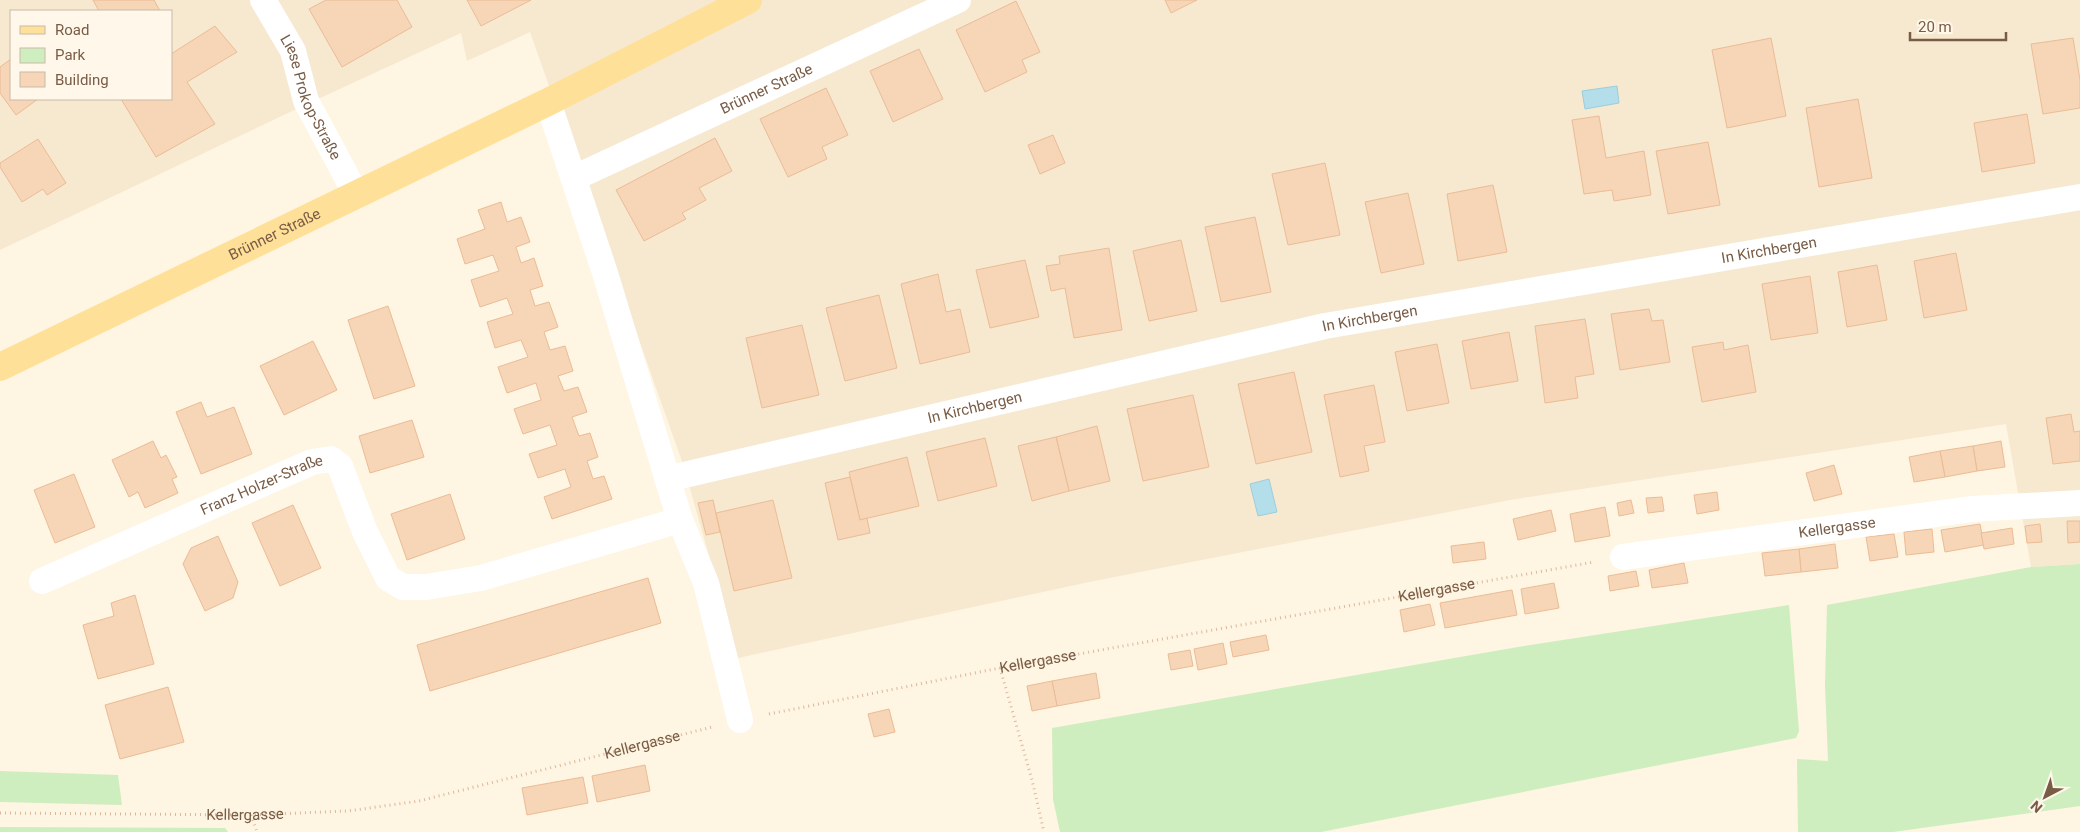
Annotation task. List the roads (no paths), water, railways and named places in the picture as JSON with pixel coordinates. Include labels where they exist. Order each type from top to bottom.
[{"type":"main road","name":"Brünner Straße","points":[[0,367],[548,102],[748,0]]},
{"type":"street","name":"Liese Prokop-Straße","points":[[263,0],[293,51],[306,100],[356,194]]},
{"type":"street","name":"Brünner Straße","points":[[574,178],[958,0]]},
{"type":"street","points":[[548,102],[574,178],[680,520],[706,583],[740,720]]},
{"type":"street","name":"In Kirchbergen","points":[[667,479],[1325,326],[2080,197]]},
{"type":"street","name":"Franz Holzer-Straße","points":[[42,582],[312,462],[331,459],[340,466],[365,532],[388,578],[403,587],[426,587],[482,578],[680,520]]},
{"type":"street","name":"Kellergasse","points":[[1623,557],[1972,509],[2080,503]]},
{"type":"water","points":[[1617,86],[1619,103],[1585,109],[1582,91]]},
{"type":"water","points":[[1269,479],[1277,512],[1258,516],[1250,484]]}]
